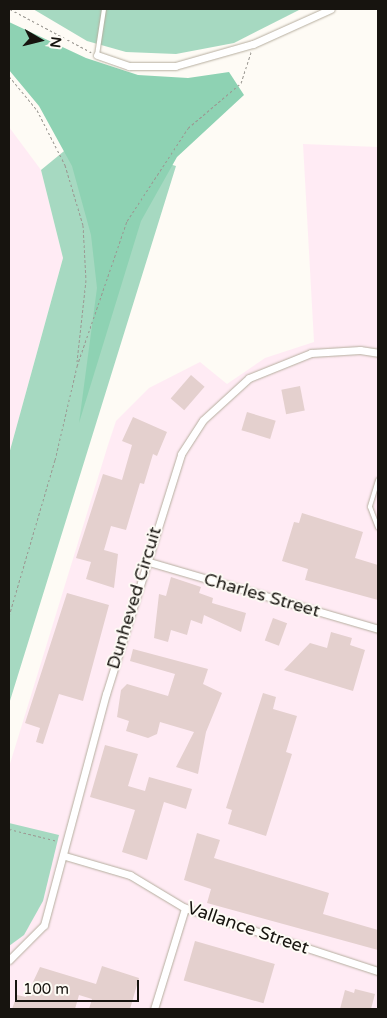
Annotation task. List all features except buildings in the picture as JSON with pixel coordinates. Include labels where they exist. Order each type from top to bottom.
[{"type":"street","points":[[97,55],[130,66],[174,66],[253,44],[331,9]]},
{"type":"street","name":"Dunheved Circuit","points":[[9,960],[44,925],[66,856],[106,694],[181,454],[203,420],[234,390],[250,378],[311,353],[360,350],[378,353]]},
{"type":"street","name":"Charles Street","points":[[146,561],[378,629]]},
{"type":"street","name":"Vallance Street","points":[[66,856],[130,875],[185,908],[378,970]]},
{"type":"street","points":[[154,1009],[185,908]]},
{"type":"lane","points":[[97,55],[104,9]]},
{"type":"lane","points":[[378,480],[370,507],[378,528]]},
{"type":"path","points":[[10,9],[84,49]]},
{"type":"path","points":[[9,616],[55,460],[77,366],[127,221],[188,128],[241,83],[253,44]]},
{"type":"path","points":[[9,76],[37,110],[65,165],[82,225],[86,280],[77,366]]},
{"type":"path","points":[[9,829],[68,843]]},
{"type":"shaded area","points":[[9,127],[41,170],[63,258],[9,454]]},
{"type":"shaded area","points":[[303,144],[378,147],[378,1009],[9,1009],[9,767],[116,421],[149,388],[200,362],[227,384],[265,358],[314,342]]},
{"type":"green space","points":[[33,9],[301,9],[234,43],[176,54],[126,52],[87,41]]},
{"type":"green space","points":[[9,22],[86,58],[138,75],[188,78],[229,72],[244,95],[177,157],[141,221],[79,423],[97,288],[91,235],[72,166],[39,106],[9,70]]},
{"type":"green space","points":[[80,138],[176,166],[9,704],[9,454],[63,258],[41,170]]},
{"type":"green space","points":[[9,823],[59,835],[43,901],[24,935],[9,946]]}]
